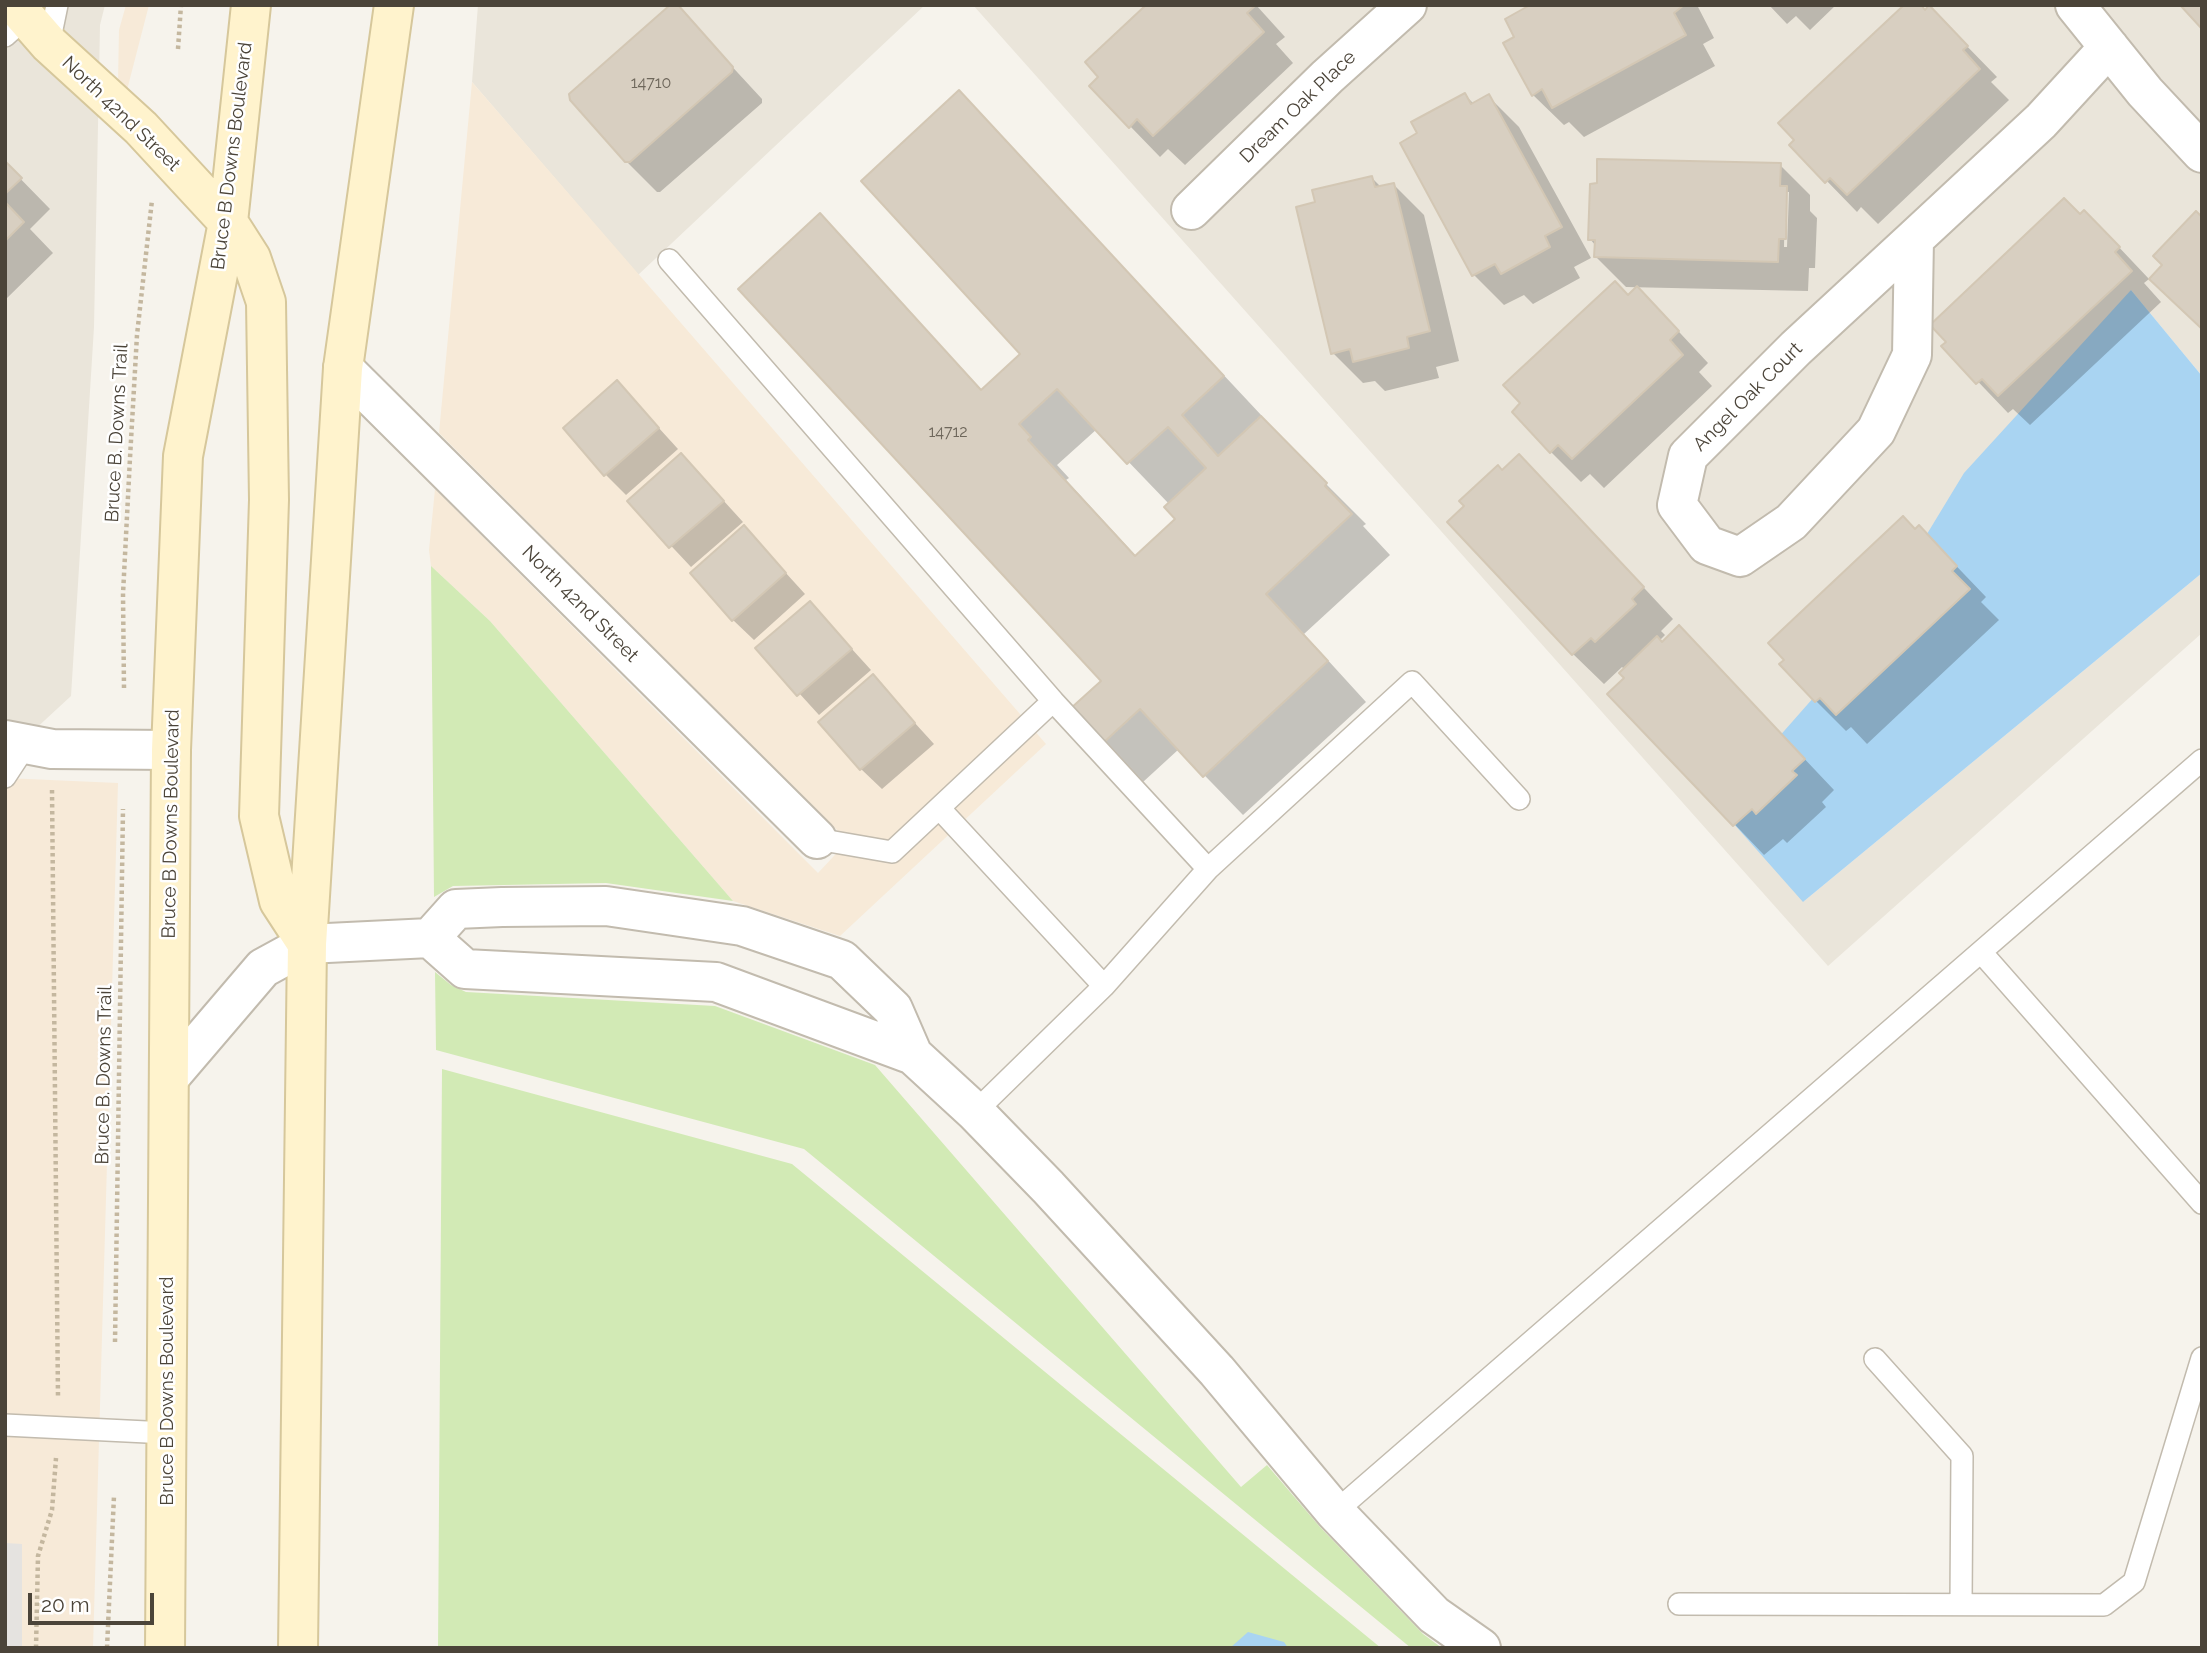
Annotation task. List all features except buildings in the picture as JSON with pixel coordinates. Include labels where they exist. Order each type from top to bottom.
[{"type":"main road","name":"Bruce B Downs Boulevard","points":[[165,1648],[171,750],[183,456],[228,222],[251,5]]},
{"type":"main road","points":[[298,1648],[307,944],[343,368],[394,5]]},
{"type":"main road","name":"North 42nd Street","points":[[31,21],[141,128],[228,222],[251,258],[266,302],[269,500],[259,816],[279,901],[307,944]]},
{"type":"street","name":"Dream Oak Place","points":[[1191,210],[1327,77],[1407,5]]},
{"type":"street","points":[[2075,5],[2202,153]]},
{"type":"street","name":"Angel Oak Court","points":[[1914,239],[1912,355],[1876,431],[1791,522],[1740,557],[1707,545],[1677,505],[1688,456],[1796,348],[2041,121],[2109,47]]},
{"type":"street","name":"North 42nd Street","points":[[343,368],[817,839]]},
{"type":"street","points":[[28,744],[171,750]]},
{"type":"street","points":[[430,938],[456,909],[502,907],[606,906],[742,926],[842,960],[893,1009],[913,1055]]},
{"type":"street","points":[[169,1078],[263,968],[307,944],[430,938],[465,969],[716,982],[913,1055],[975,1112],[1217,1371],[1335,1512],[1434,1615],[1481,1648]]},
{"type":"lane","points":[[669,260],[1053,701],[1208,869]]},
{"type":"lane","points":[[975,1112],[1104,986],[1208,869],[1412,682],[1519,799]]},
{"type":"lane","points":[[817,839],[892,852],[1053,701]]},
{"type":"lane","points":[[5,777],[28,744]]},
{"type":"lane","points":[[1335,1512],[2202,760]]},
{"type":"lane","points":[[939,808],[1104,986]]},
{"type":"lane","points":[[1981,952],[2202,1203]]},
{"type":"lane","points":[[1679,1604],[2104,1605],[2134,1582],[2202,1358]]},
{"type":"lane","points":[[1875,1359],[1962,1456],[1961,1604]]},
{"type":"lane","points":[[5,1425],[167,1433]]},
{"type":"path","points":[[178,49],[181,5]]},
{"type":"path","name":"Bruce B. Downs Trail","points":[[124,688],[123,594],[131,430],[137,335],[153,193]]},
{"type":"path","points":[[28,744],[58,1428],[52,1510],[38,1556],[36,1648]]},
{"type":"path","name":"Bruce B. Downs Trail","points":[[115,1342],[123,809]]},
{"type":"path","points":[[107,1648],[114,1496]]},
{"type":"shaded area","points":[[5,5],[105,5],[100,25],[94,327],[71,696],[5,757]]},
{"type":"shaded area","points":[[126,5],[149,5],[127,90],[118,82],[119,30]]},
{"type":"shaded area","points":[[478,5],[925,5],[638,275],[472,82]]},
{"type":"shaded area","points":[[973,5],[2202,5],[2202,376],[2131,290],[1803,902],[2202,573],[2202,633],[1828,966]]},
{"type":"shaded area","points":[[472,82],[1046,744],[840,936],[733,901],[490,621],[431,566],[429,550],[435,489],[818,873],[848,841],[439,433]]},
{"type":"shaded area","points":[[5,778],[118,783],[93,1648],[5,1648]]},
{"type":"shaded area","points":[[5,1543],[22,1544],[22,1648],[5,1648]]},
{"type":"green space","points":[[431,566],[490,621],[733,901],[606,883],[453,886],[434,897]]},
{"type":"green space","points":[[435,972],[451,985],[466,992],[715,1006],[875,1065],[1241,1487],[1267,1465],[1320,1527],[1423,1634],[1442,1648],[1411,1648],[804,1149],[436,1050]]},
{"type":"green space","points":[[442,1069],[792,1164],[1381,1648],[438,1648]]},
{"type":"water","points":[[2131,290],[2202,376],[2202,573],[1803,902],[1718,806],[1859,646],[1964,473]]},
{"type":"water","points":[[1248,1632],[1284,1642],[1288,1648],[1230,1648]]}]
